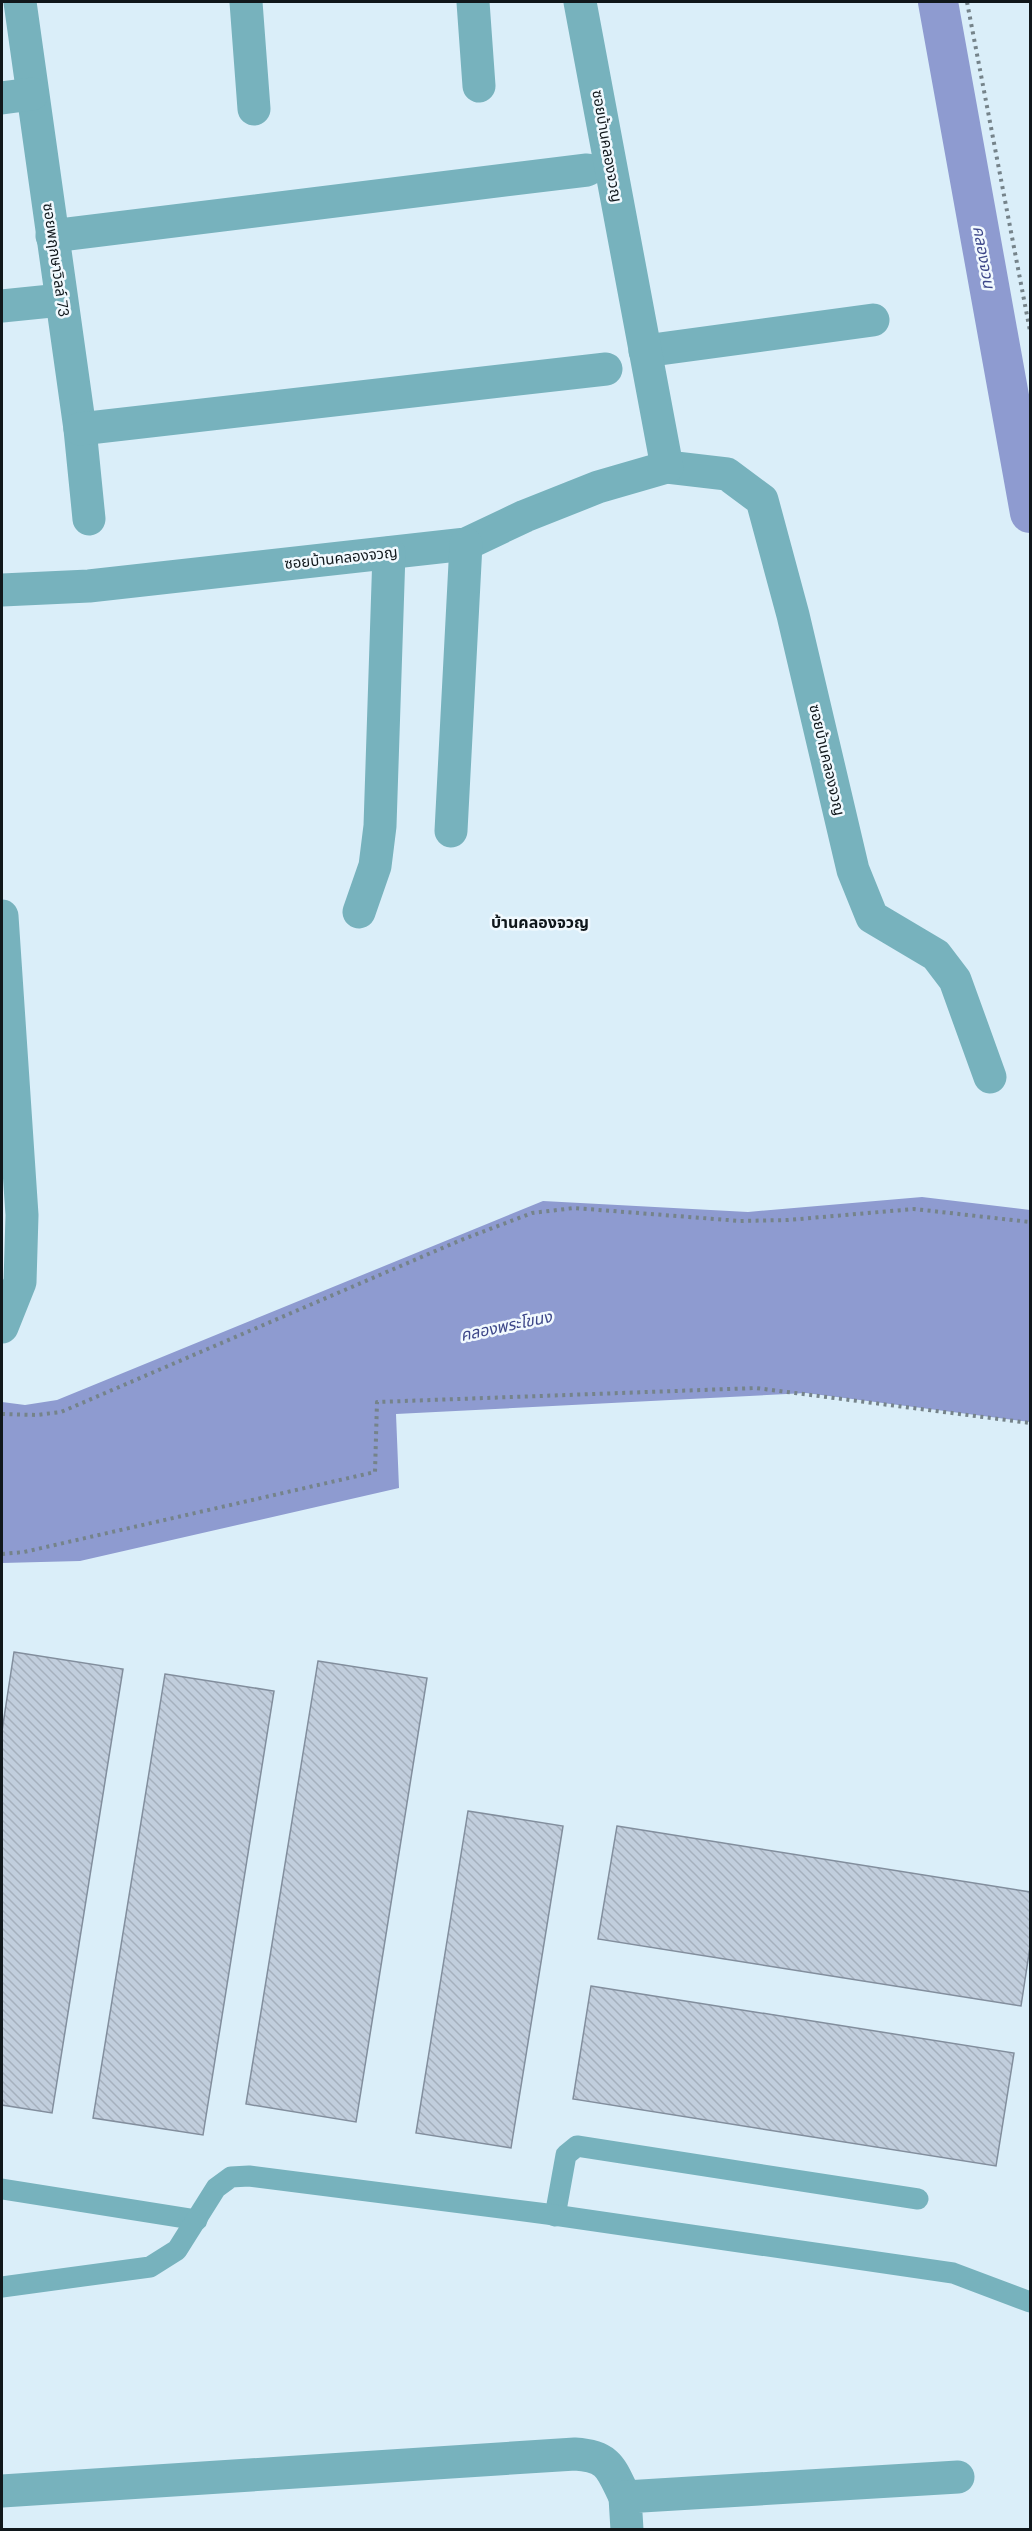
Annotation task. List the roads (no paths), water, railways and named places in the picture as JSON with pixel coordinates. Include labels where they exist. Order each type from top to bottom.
[{"type":"street","name":"ซอยพฤกษาวิลล์ 73","points":[[20,2],[17,96],[52,236],[80,429],[89,519]]},
{"type":"street","points":[[246,2],[254,109]]},
{"type":"street","points":[[473,2],[479,86]]},
{"type":"street","name":"ซอยบ้านคลองจวญ","points":[[580,2],[666,467]]},
{"type":"street","points":[[52,236],[586,170]]},
{"type":"street","points":[[2,306],[61,300]]},
{"type":"street","points":[[645,351],[873,320]]},
{"type":"street","points":[[80,429],[606,369]]},
{"type":"street","name":"ซอยบ้านคลองจวญ","points":[[2,590],[89,586],[466,544],[525,516],[598,487],[666,467],[727,474],[762,500],[793,615],[853,870],[872,918],[936,955],[955,980],[990,1077]]},
{"type":"street","points":[[451,831],[466,544]]},
{"type":"street","points":[[359,912],[375,866],[380,826],[389,553]]},
{"type":"street","points":[[2,916],[22,1215],[20,1282],[2,1327]]},
{"type":"street","points":[[2,2492],[575,2454],[596,2456],[610,2468],[625,2497],[627,2529]]},
{"type":"street","points":[[625,2497],[958,2477]]},
{"type":"lane","points":[[555,2216],[566,2155],[577,2146],[918,2199]]},
{"type":"lane","points":[[2,2287],[150,2267],[177,2250],[216,2188],[231,2177],[249,2176],[555,2216],[953,2273],[1030,2302]]},
{"type":"lane","points":[[2,2189],[197,2220]]},
{"type":"water","name":"คลองพระโขนง","points":[[922,1197],[1030,1210],[1030,1422],[806,1393],[396,1414],[399,1488],[80,1561],[2,1563],[2,1402],[25,1405],[57,1400],[543,1201],[748,1212]]},
{"type":"waterway","name":"คลองจวน","points":[[938,2],[1030,513]]},
{"type":"district","name":"บ้านคลองจวญ","points":[[540,922]]}]
